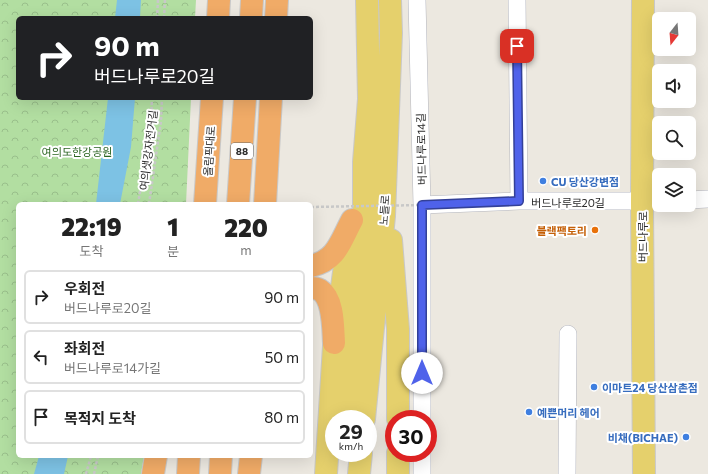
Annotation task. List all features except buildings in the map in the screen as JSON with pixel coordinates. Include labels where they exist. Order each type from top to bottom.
[{"type":"highway","points":[[218,16],[219,0]]},
{"type":"highway","points":[[251,16],[252,0]]},
{"type":"highway","points":[[276,16],[277,0]]},
{"type":"highway","name":"올림픽대로","points":[[206,202],[212,100]]},
{"type":"highway","name":"88","points":[[238,202],[245,100]]},
{"type":"highway","points":[[266,199],[271,100]]},
{"type":"highway","points":[[313,266],[322,264],[333,255],[352,220]]},
{"type":"highway","points":[[313,288],[320,290],[326,296],[331,308],[334,343]]},
{"type":"highway","points":[[153,474],[156,458]]},
{"type":"highway","points":[[188,474],[189,458]]},
{"type":"highway","points":[[220,474],[222,458]]},
{"type":"highway","points":[[249,474],[251,458]]},
{"type":"highway","points":[[251,458],[252,474]]},
{"type":"main road","name":"노들로","points":[[349,410],[364,213],[364,162],[369,99],[367,0]]},
{"type":"main road","name":"노들로","points":[[365,410],[384,216],[391,32],[390,0]]},
{"type":"main road","name":"버드나루로","points":[[644,0],[650,201],[644,474]]},
{"type":"main road","points":[[326,474],[334,343],[352,220],[364,162]]},
{"type":"main road","points":[[386,166],[398,329],[398,410]]},
{"type":"main road","points":[[344,474],[345,462]]},
{"type":"main road","points":[[359,474],[360,462]]},
{"type":"main road","points":[[398,462],[398,474]]},
{"type":"street","name":"버드나루로14길","points":[[417,0],[422,205],[422,410]]},
{"type":"street","points":[[517,0],[519,201]]},
{"type":"street","points":[[696,200],[708,199]]},
{"type":"street","name":"버드나루로20길","points":[[422,205],[519,201],[650,201]]},
{"type":"street","points":[[567,474],[568,334]]},
{"type":"street","points":[[422,462],[422,474]]},
{"type":"path","points":[[157,16],[158,0]]},
{"type":"path","points":[[164,16],[165,0]]},
{"type":"path","points":[[138,202],[151,124],[152,100]]},
{"type":"path","name":"여의샛강자전거길","points":[[150,202],[161,121],[162,100]]},
{"type":"path","points":[[313,207],[422,205]]},
{"type":"path","points":[[86,474],[90,458]]},
{"type":"path","points":[[94,474],[98,458]]},
{"type":"green space","name":"여의도한강공원","points":[[0,0],[196,0],[195,16],[16,16],[16,100],[191,100],[186,202],[16,202],[16,458],[144,458],[141,474],[0,474]]},
{"type":"water","points":[[117,0],[141,0],[140,16],[115,16]]},
{"type":"water","points":[[108,100],[135,100],[131,147],[120,202],[96,202]]},
{"type":"water","points":[[38,458],[68,458],[64,474],[34,474]]},
{"type":"place","name":"CU 당산강변점","points":[[543,181]]},
{"type":"place","name":"블랙팩토리","points":[[595,230]]},
{"type":"place","name":"이마트24 당산삼촌점","points":[[594,387]]},
{"type":"place","name":"예쁜머리 헤어","points":[[529,412]]},
{"type":"place","name":"비채(BICHAE)","points":[[686,437]]},
{"type":"route","points":[[422,373],[422,205],[519,201],[517,46]]}]
